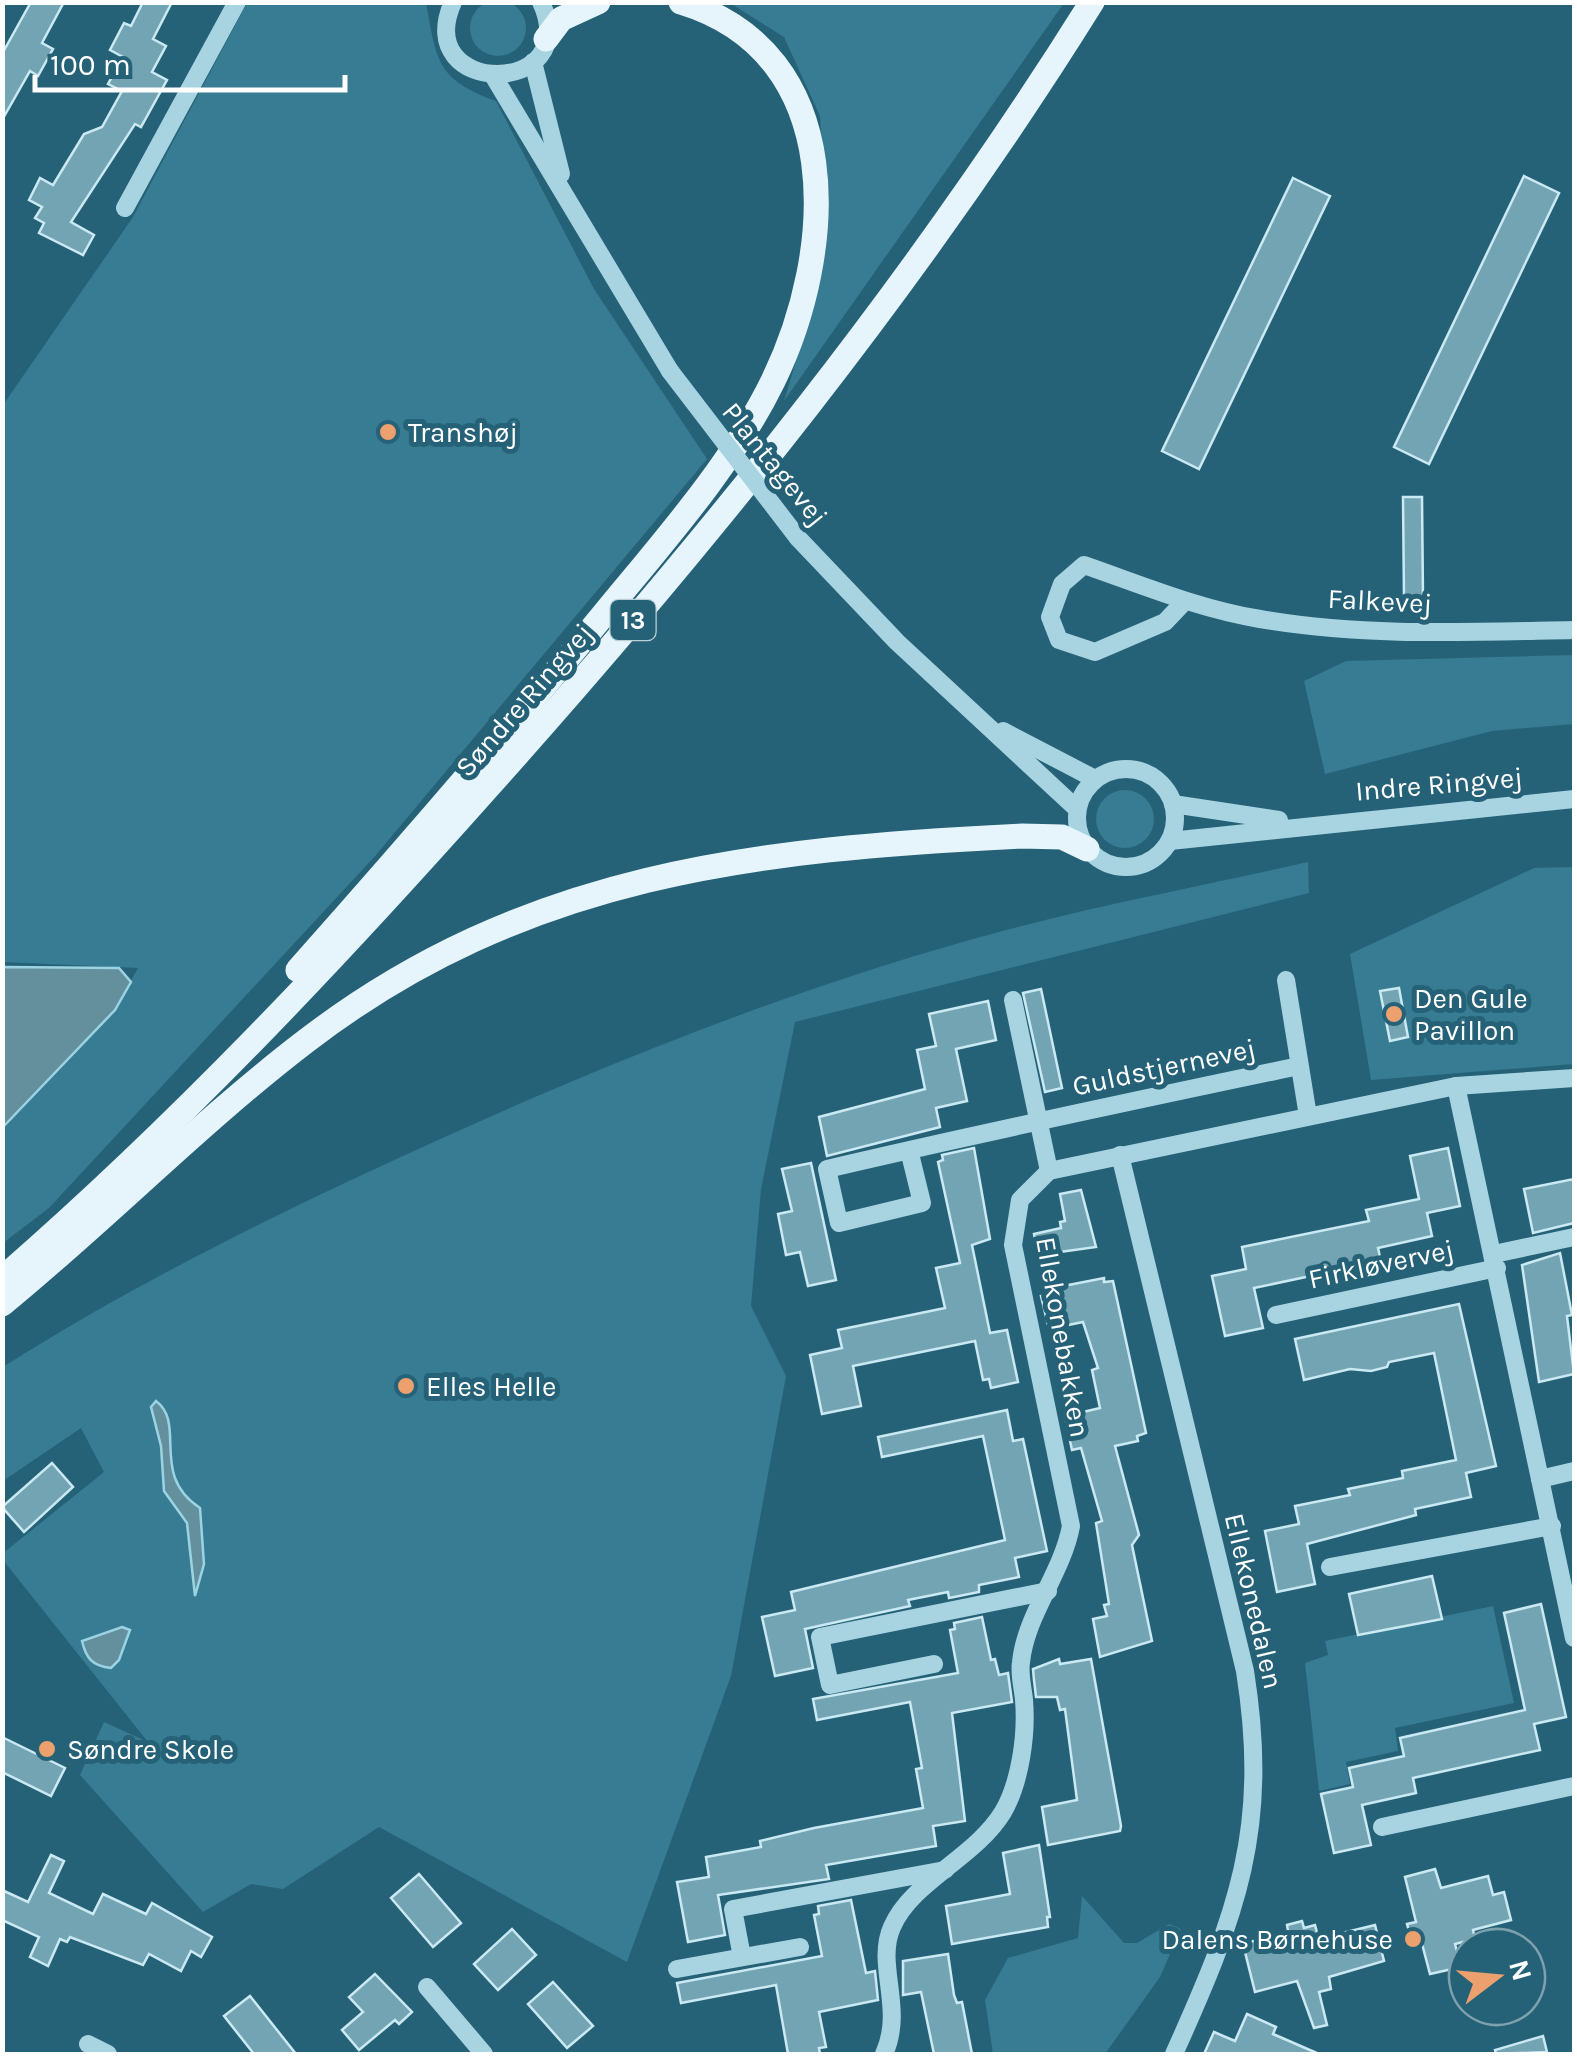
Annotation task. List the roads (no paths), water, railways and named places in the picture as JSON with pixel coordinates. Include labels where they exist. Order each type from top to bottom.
[{"type":"main road","points":[[546,39],[561,19],[598,2]]},
{"type":"main road","points":[[108,1182],[521,714],[638,572],[737,442],[774,380],[808,275],[816,206],[812,142],[794,91],[763,49],[722,18],[681,2]]},
{"type":"main road","name":"Søndre Ringvej","points":[[2,1279],[108,1182],[286,1008],[508,765],[656,592],[915,259],[1092,2]]},
{"type":"main road","points":[[2,1304],[307,1040],[422,964],[492,930],[580,896],[730,860],[1022,836],[1062,838],[1087,849]]},
{"type":"street","points":[[125,208],[238,2]]},
{"type":"street","points":[[454,2],[447,25],[453,50],[470,69],[494,77],[515,74],[532,62],[546,39],[541,2]]},
{"type":"street","name":"Plantagevej","points":[[532,62],[544,119],[569,198]]},
{"type":"street","name":"Plantagevej","points":[[494,77],[670,371],[798,538],[896,642],[990,724],[1077,809]]},
{"type":"street","name":"Falkevej","points":[[1185,601],[1165,622],[1096,652],[1058,640],[1050,617],[1062,584],[1084,564],[1185,601],[1258,619],[1394,634],[1574,630]]},
{"type":"street","name":"Plantagevej","points":[[990,724],[1095,780]]},
{"type":"street","points":[[1117,770],[1140,771],[1161,784],[1173,804],[1170,841],[1151,862],[1124,868],[1097,859],[1087,849],[1076,823],[1077,809],[1095,780],[1117,770]]},
{"type":"street","name":"Indre Ringvej","points":[[1170,841],[1574,799]]},
{"type":"street","name":"Indre Ringvej","points":[[1173,804],[1309,824]]},
{"type":"street","name":"Guldstjernevej","points":[[1286,980],[1308,1116]]},
{"type":"street","name":"Guldstjernevej","points":[[1012,1000],[1049,1171]]},
{"type":"street","name":"Guldstjernevej","points":[[909,1150],[922,1203],[840,1223],[827,1169],[909,1150],[1040,1121],[1300,1066]]},
{"type":"street","points":[[1049,1171],[1456,1086],[1574,1078]]},
{"type":"street","name":"Firkløvervej","points":[[1456,1086],[1574,1638]]},
{"type":"street","name":"Ellekonedalen","points":[[1120,1155],[1240,1652],[1254,1730],[1249,1842],[1234,1914],[1174,2054]]},
{"type":"street","name":"Ellekonebakken","points":[[884,2054],[895,2005],[886,1956],[891,1928],[908,1902],[980,1844],[1015,1790],[1025,1705],[1020,1666],[1026,1637],[1066,1555],[1071,1526],[1013,1245],[1020,1200],[1049,1171]]},
{"type":"street","name":"Firkløvervej","points":[[1276,1314],[1574,1238]]},
{"type":"street","points":[[1540,1479],[1574,1471]]},
{"type":"street","points":[[1330,1567],[1552,1526]]},
{"type":"street","points":[[934,1664],[830,1685],[820,1637],[1048,1591]]},
{"type":"street","points":[[1382,1827],[1574,1786]]},
{"type":"street","points":[[742,1958],[734,1910],[949,1870]]},
{"type":"street","points":[[677,1969],[800,1947]]},
{"type":"street","points":[[428,1987],[484,2054]]},
{"type":"street","points":[[88,2044],[108,2054]]},
{"type":"place","name":"Transhøj","points":[[388,432]]},
{"type":"place","name":"Den Gule Pavillon","points":[[1394,1014]]},
{"type":"place","name":"Elles Helle","points":[[406,1386]]},
{"type":"place","name":"Søndre Skole","points":[[47,1749]]},
{"type":"place","name":"Dalens Børnehuse","points":[[1413,1939]]}]
